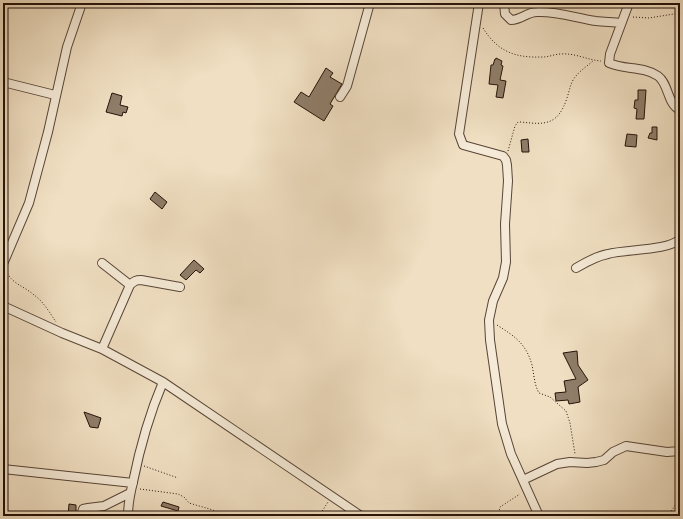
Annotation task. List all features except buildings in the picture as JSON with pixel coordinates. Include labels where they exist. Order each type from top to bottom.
[{"type":"street","points":[[3,264],[29,203],[48,132],[55,95],[67,48],[82,3]]},
{"type":"street","points":[[340,97],[346,86],[370,3]]},
{"type":"street","points":[[479,3],[459,134],[464,145],[505,157],[507,165],[508,181],[505,224],[506,262],[503,278],[493,301],[489,320],[491,348],[502,424],[511,454],[539,516]]},
{"type":"street","points":[[504,3],[505,14],[511,20],[515,20],[530,13],[543,12],[558,13],[596,21],[623,20]]},
{"type":"street","points":[[629,3],[608,62],[610,64],[652,73],[660,78],[672,102],[676,108],[680,110]]},
{"type":"street","points":[[3,82],[55,95]]},
{"type":"street","points":[[576,268],[595,258],[607,254],[627,250],[662,248],[671,245],[680,239]]},
{"type":"street","points":[[102,264],[130,285]]},
{"type":"street","points":[[102,349],[130,285],[136,280],[180,287]]},
{"type":"street","points":[[3,306],[62,333],[102,349],[163,382],[361,516]]},
{"type":"street","points":[[128,516],[131,488],[136,463],[148,422],[163,382]]},
{"type":"street","points":[[523,480],[557,464],[596,462],[604,460],[613,452],[626,446],[667,452],[680,451]]},
{"type":"street","points":[[3,469],[131,488]]},
{"type":"street","points":[[81,516],[83,510],[104,506],[131,488]]},
{"type":"path","points":[[623,20],[680,14]]},
{"type":"path","points":[[477,17],[483,29],[497,46],[517,56],[544,57],[561,54],[573,54],[608,62]]},
{"type":"path","points":[[505,157],[510,146],[515,126],[518,122],[547,124],[556,119],[561,112],[573,81],[580,72],[594,60]]},
{"type":"path","points":[[3,264],[10,279],[39,299],[62,333]]},
{"type":"path","points":[[680,298],[679,309],[675,317],[675,324],[680,337]]},
{"type":"path","points":[[489,320],[518,339],[530,360],[539,393],[550,397],[566,412],[570,423],[576,463]]},
{"type":"path","points":[[136,463],[178,478]]},
{"type":"path","points":[[131,488],[158,490],[178,494],[184,497],[189,503],[213,510],[222,516]]},
{"type":"path","points":[[498,516],[500,507],[527,489]]},
{"type":"path","points":[[319,516],[332,497]]},
{"type":"path","points":[[668,516],[680,498]]}]
